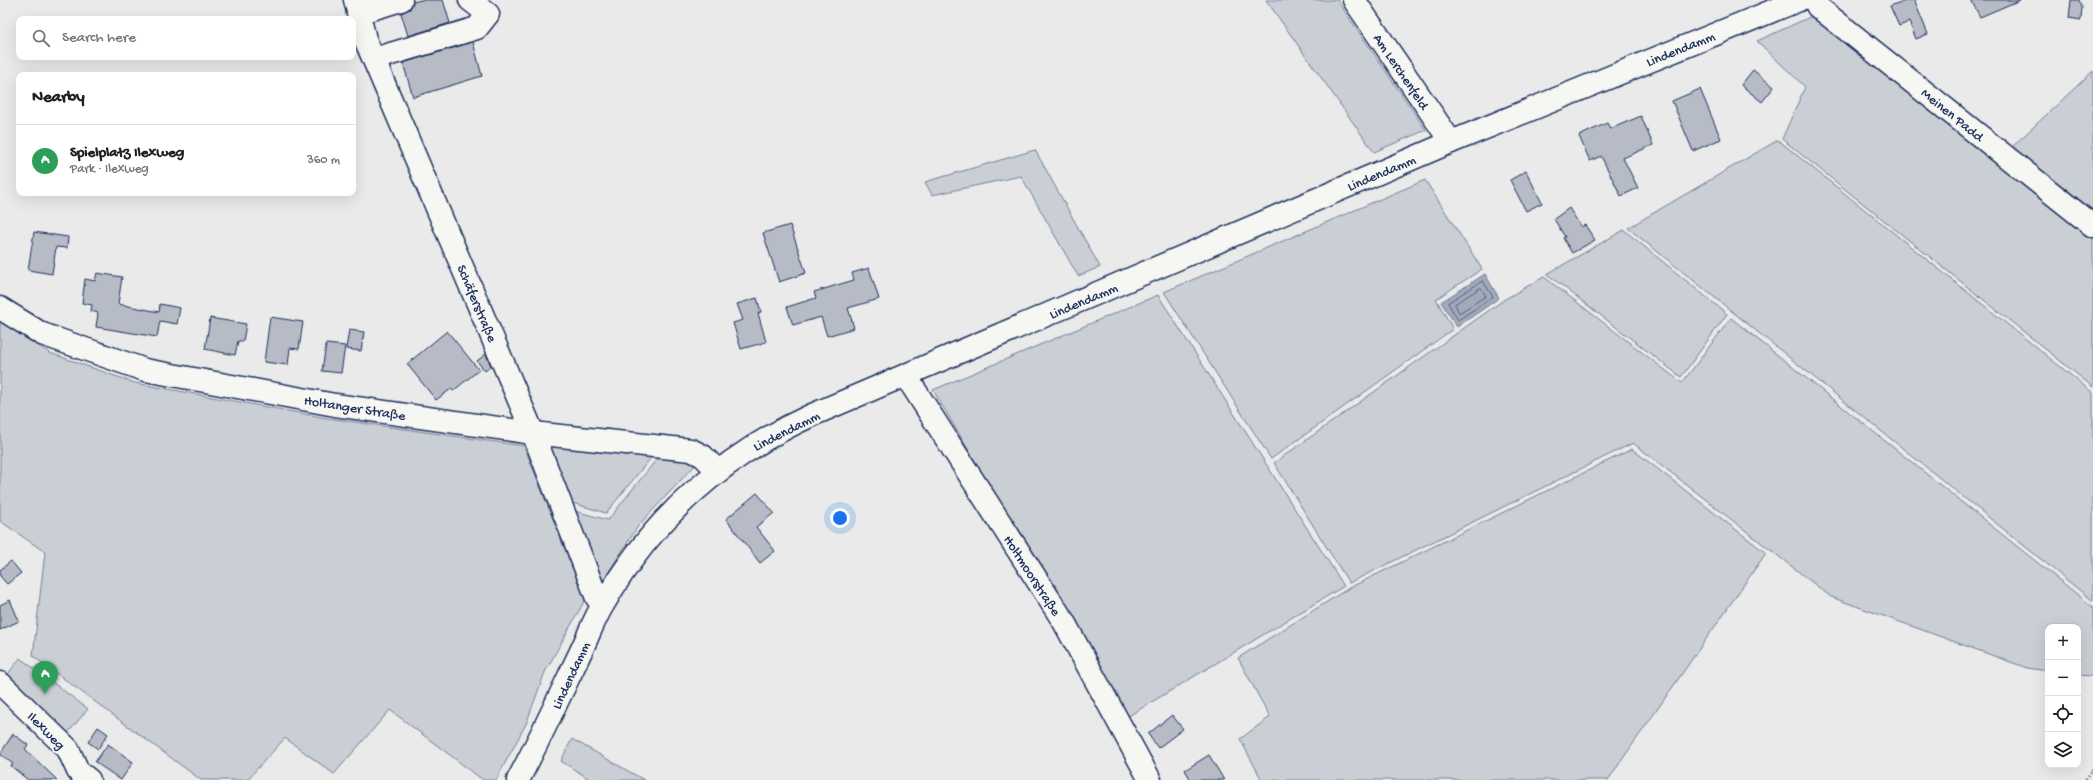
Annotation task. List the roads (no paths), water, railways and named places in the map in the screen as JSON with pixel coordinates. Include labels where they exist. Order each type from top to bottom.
[{"type":"street","points":[[356,7],[401,0]]},
{"type":"street","points":[[374,59],[477,28],[488,14],[470,0]]},
{"type":"street","name":"Am Lerchenfeld","points":[[1354,0],[1451,142]]},
{"type":"street","name":"Lindendamm","points":[[518,780],[539,742],[603,603],[635,556],[653,531],[674,509],[717,470],[762,440],[794,423],[1451,142],[1799,0]]},
{"type":"street","name":"Meinen Padd","points":[[1814,0],[1818,7],[2093,226]]},
{"type":"street","name":"Schäferstraße","points":[[356,7],[365,39],[534,433],[596,598],[603,603]]},
{"type":"street","name":"Holtanger Straße","points":[[0,308],[42,334],[139,369],[335,405],[534,433],[691,450],[703,456],[717,470]]},
{"type":"street","name":"Holtmoorstraße","points":[[906,376],[1064,622],[1150,780]]},
{"type":"street","name":"Ilexweg","points":[[0,683],[68,749],[78,771],[88,780]]},
{"type":"water","points":[[1485,274],[1499,298],[1457,327],[1441,302]]},
{"type":"place","name":"Spielplatz Ilexweg","points":[[45,694]]}]
